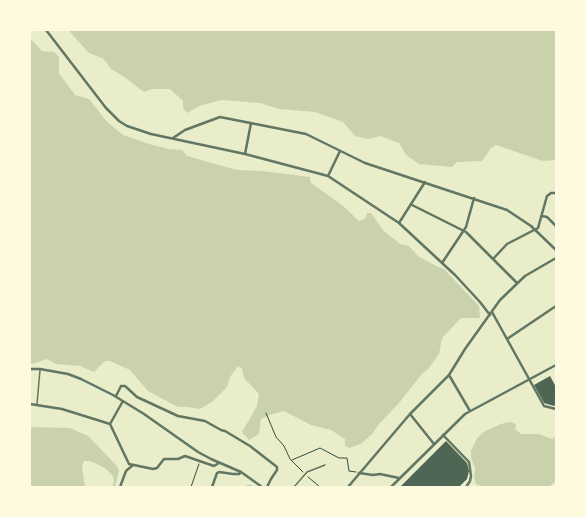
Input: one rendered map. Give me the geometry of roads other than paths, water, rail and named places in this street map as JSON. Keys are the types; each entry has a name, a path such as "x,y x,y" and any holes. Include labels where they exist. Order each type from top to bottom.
{"street":[{"path":"46,30 114,117 127,126 151,134 245,154 328,176 399,223 442,263 491,313 507,338 544,406 556,409"},
{"path":"173,138 185,130 215,118 306,134 365,162 507,210 521,218 556,250"},
{"path":"245,154 250,123"},
{"path":"328,176 340,150"},
{"path":"399,223 425,182"},
{"path":"493,259 507,244 531,230 535,230 539,226 547,196 551,193 556,193"},
{"path":"442,263 464,230 474,198"},
{"path":"412,204 464,230 517,283"},
{"path":"542,216 547,217 556,226"},
{"path":"348,487 410,414 449,375 465,349 500,300 525,276 556,258"},
{"path":"507,338 556,306"},
{"path":"391,487 470,411 556,365"},
{"path":"30,369 40,369 68,374 116,396 198,452 241,472 262,487"},
{"path":"449,375 470,411"},
{"path":"116,396 121,386 125,386 137,396 178,416 205,421 250,446 277,467 277,470 267,487"},
{"path":"110,424 123,401"},
{"path":"30,404 62,409 110,424 129,464 153,469 157,468 164,459 178,459 186,456 199,462 214,466 219,463"},
{"path":"410,414 434,444"},
{"path":"444,435 469,462 471,476 466,487"},
{"path":"120,487 126,472 133,465"},
{"path":"212,487 217,473 239,474 241,472"},
{"path":"359,473 373,475 380,474 399,478"},
{"path":"247,487 252,487"}],"lane":[{"path":"37,404 40,369"},
{"path":"294,487 312,469 325,465"}]}
